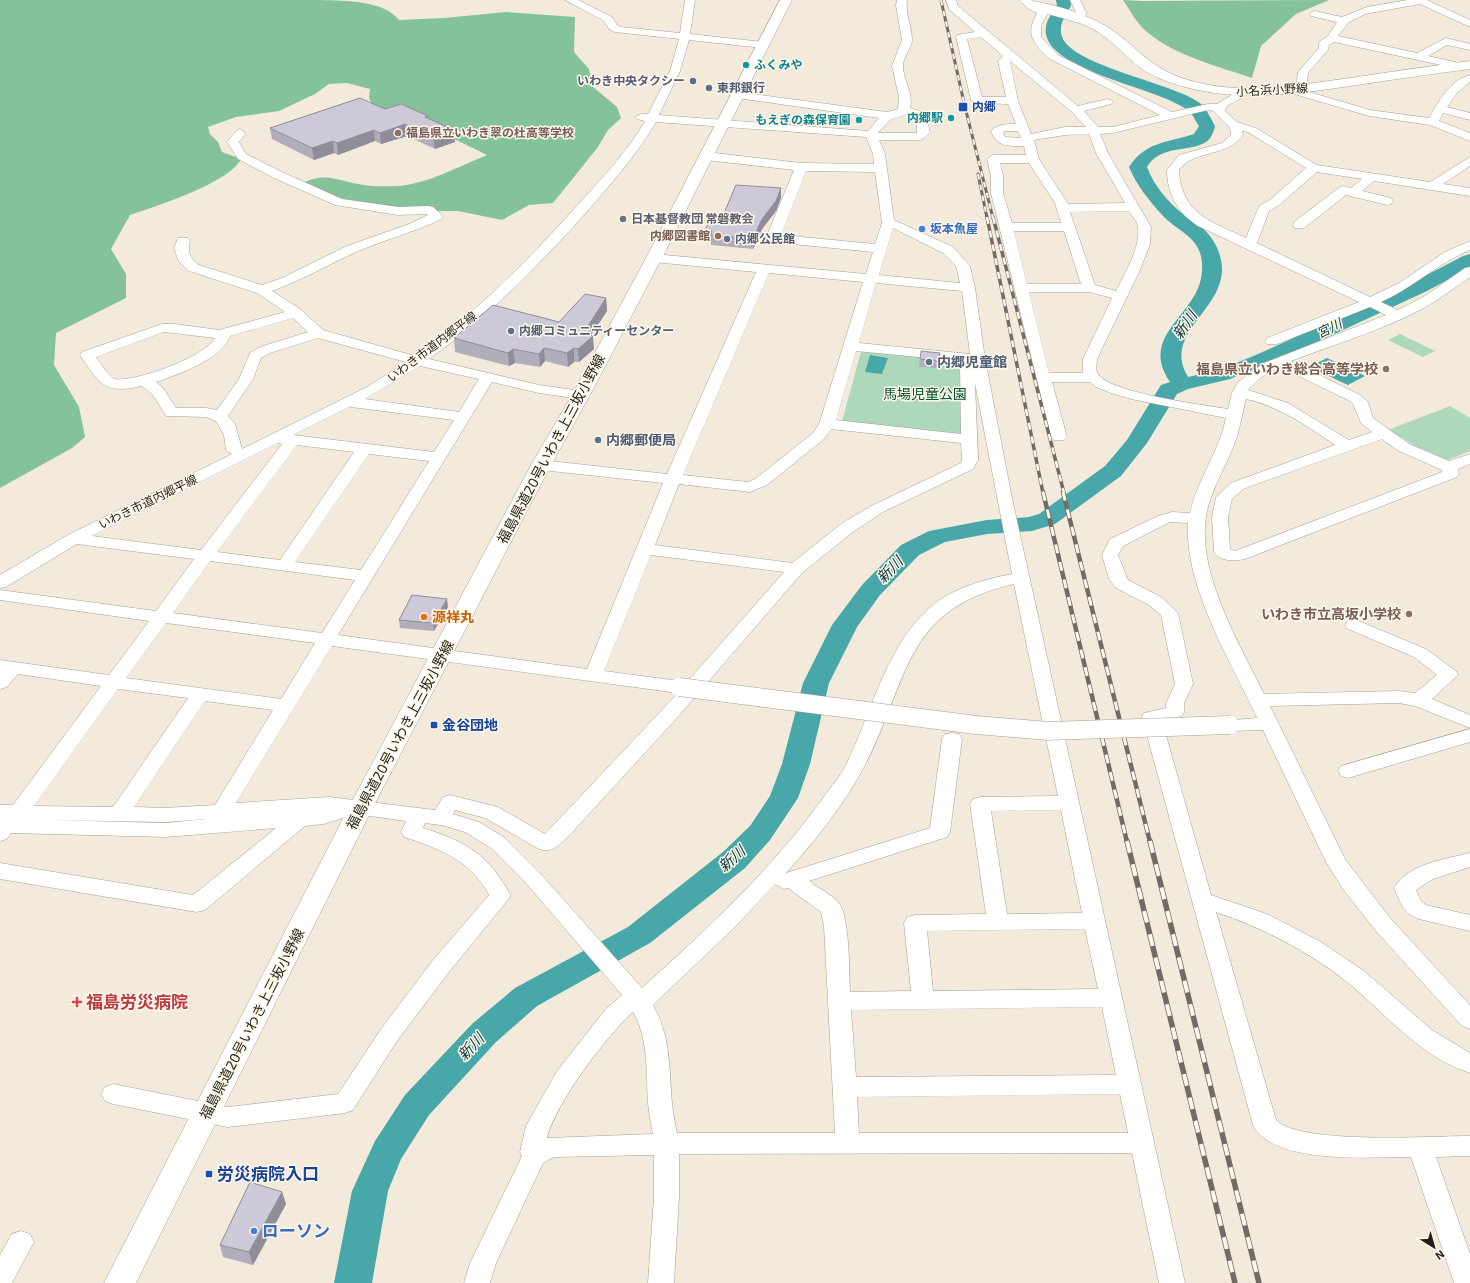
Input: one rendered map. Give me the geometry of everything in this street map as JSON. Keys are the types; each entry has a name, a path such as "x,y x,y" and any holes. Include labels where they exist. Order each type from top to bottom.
{"main road":[{"name":"福島県道20号いわき上三坂小野線","path":"120,1283 207,1114 361,807 541,465 581,395 654,258 722,122 786,0"},
{"name":"小名浜小野線","path":"1026,1 1077,18 1106,31 1140,63 1159,74 1206,89 1242,93 1298,90 1465,66"}],"street":[{"path":"570,0 608,19 613,27 619,30 763,45"},
{"name":"いわき市道内郷平線","path":"679,0 681,36"},
{"name":"いわき市道内郷平線","path":"0,572 35,550 81,525 234,450 279,438 353,391 412,359 496,297 550,245 630,152 646,117 675,72 681,36 690,0"},
{"path":"902,0 907,40 906,47 898,57 898,70 906,105 904,110"},
{"path":"951,0 953,6 983,34 1076,110 1090,125 1102,153 1145,227 1146,233 1133,270 1090,359 1088,369 1092,378"},
{"path":"1075,0 1081,12 1077,18"},
{"path":"1470,24 1420,0 1368,10 1344,21 1332,38 1323,44 1324,48 1303,72 1298,90 1369,113 1432,122 1470,138"},
{"path":"1026,1 1031,6 1043,12 1034,28 1034,34 1043,47 1054,57 1173,116"},
{"path":"1315,14 1344,21"},
{"path":"983,34 960,37 977,100 1012,101"},
{"path":"1332,38 1465,66"},
{"path":"1418,57 1446,41 1470,47"},
{"path":"1010,56 1003,61 1012,101 1026,136 1033,159 1063,208 1089,288"},
{"path":"1432,122 1454,91 1465,80 1470,78"},
{"path":"1026,136 1065,131 1113,130 1203,109 1220,108 1242,93"},
{"path":"737,95 888,116"},
{"path":"1076,110 1107,102"},
{"path":"1220,108 1218,111 1232,124 1237,133 1227,146 1183,158 1173,170 1174,187 1189,214 1203,223 1394,313"},
{"path":"1442,109 1470,117"},
{"path":"541,465 750,487 761,482 819,436 827,424 888,223 879,154 871,135 874,129 888,116 904,110 917,112 922,115 924,133 914,137 882,137 871,135 722,122 646,117"},
{"path":"1232,124 1252,130 1314,168 1370,178 1470,192"},
{"path":"240,133 233,142 242,156 278,175 339,202 398,211 429,210 437,216 414,227 352,249 287,281 262,290"},
{"path":"706,156 801,167 881,168"},
{"path":"1033,159 993,159 997,176 997,193 1007,227 1059,437"},
{"path":"1431,187 1470,161"},
{"path":"801,167 772,238 881,250"},
{"path":"1250,244 1263,209 1275,202 1314,168"},
{"path":"1351,192 1370,178"},
{"path":"1299,225 1344,190 1387,201"},
{"path":"1063,208 1134,207"},
{"path":"441,818 450,802 472,806 491,812 546,844 558,835 668,716 796,569 847,528 877,509 968,466 970,460 969,439 972,358 968,288 962,266 957,258 948,250 895,224 888,223"},
{"path":"1007,227 1069,227"},
{"path":"183,241 181,248 186,262 194,268 262,290 296,313 318,333 488,378 539,389 581,395"},
{"path":"1272,341 1338,317 1371,302 1395,290 1456,252 1470,245"},
{"path":"654,258 968,288"},
{"path":"593,676 673,479 764,268"},
{"path":"1470,272 1424,302 1394,313 1344,338 1281,362 1259,373 1242,386 1231,414 1226,449 1212,479 1198,519 1199,554 1204,581 1216,613 1336,862 1352,886 1470,1020"},
{"path":"1021,288 1089,288 1120,296"},
{"path":"223,335 175,328 162,328 87,355 105,379 111,384 123,385 144,380 179,368 205,354 219,344 224,333 296,313"},
{"path":"220,416 246,378 255,356 265,350 318,333"},
{"path":"850,346 972,358"},
{"path":"972,358 1004,498 1172,1283"},
{"name":"いわき市道内郷平線","path":"0,583 46,554 74,539 351,402 400,374 412,359"},
{"path":"1281,362 1356,398 1360,402 1366,420 1403,447 1449,467 1470,459"},
{"path":"1043,377 1092,378 1114,390 1137,396 1231,414"},
{"path":"217,819 462,417 488,378"},
{"path":"144,380 159,392 171,413 207,412 220,416 229,425 232,432 231,439 234,450"},
{"path":"1239,393 1250,395 1293,411 1347,446"},
{"path":"351,402 462,417"},
{"path":"827,424 969,439"},
{"path":"1384,433 1237,486 1224,497 1220,517 1220,548 1226,554 1233,556 1451,474 1449,467"},
{"path":"5,822 115,682 205,556 279,438 438,457"},
{"path":"284,566 364,449"},
{"path":"1212,479 1237,486"},
{"path":"1198,519 1172,517 1164,519 1116,543 1110,555 1118,579 1122,584 1155,601 1169,613 1184,684 1175,703 1175,712 1151,717 1265,1125 1271,1131 1283,1138 1328,1147 1470,1146"},
{"path":"74,539 365,576"},
{"path":"645,550 796,569"},
{"path":"534,1156 532,1152 538,1126 565,1078 614,1014 729,921 788,857 819,818 854,768 908,644 925,622 942,605 958,595 1020,572"},
{"path":"0,595 593,676 976,725 1041,730 1270,724"},
{"path":"1354,626 1420,654 1449,675 1419,700"},
{"path":"0,683 6,667 286,706"},
{"path":"119,814 200,694"},
{"path":"1258,700 1399,696 1419,700 1470,722"},
{"path":"1348,771 1470,735"},
{"path":"758,890 940,832 952,739"},
{"path":"998,922 980,804 1069,803"},
{"path":"5,822 166,830 217,819 329,804 441,818 472,827 498,843 532,877 635,996 649,1019 657,1041 660,1064 660,1104 666,1145 661,1283"},
{"path":"5,822 119,814 165,815 217,819 300,819 324,817 361,807"},
{"path":"113,1094 228,1117 345,1103 389,1035 440,966 500,896 494,882 481,866 467,855 439,840 411,832 419,815"},
{"path":"0,871 197,904 300,819"},
{"path":"1470,860 1441,868 1409,882 1405,888 1412,906 1419,911 1470,923"},
{"path":"791,879 831,909 835,926 848,1143"},
{"path":"1202,900 1233,908 1283,931 1331,959 1348,971 1419,1033 1438,1046 1470,1064"},
{"path":"923,1000 915,923 1095,921"},
{"path":"839,1001 1112,998"},
{"path":"844,1087 1130,1084"},
{"path":"477,1283 483,1264 534,1156 551,1146 848,1143 1143,1143"},
{"path":"1420,1146 1467,1283"},
{"path":"0,1280 21,1242"}],"green space":[{"path":"0,0 321,0 352,1 374,5 392,13 399,20 444,18 506,12 575,17 574,52 589,69 592,86 617,107 621,118 608,130 598,147 553,203 529,205 502,220 458,211 404,211 347,203 303,183 319,178 333,178 355,184 372,186 409,185 443,174 487,155 401,113 392,112 372,104 369,98 370,89 347,83 329,84 315,94 279,111 236,117 208,127 210,134 218,142 222,152 241,159 234,168 208,185 174,200 130,215 111,249 126,274 126,298 56,333 54,365 79,407 85,437 72,448 0,488"},
{"path":"1123,0 1329,0 1296,14 1261,46 1252,78 1197,60 1171,48 1147,32 1140,25"},
{"path":"1400,334 1435,351 1423,357 1388,340"},
{"name":"馬場児童公園","path":"862,348 967,358 969,439 841,425"},
{"path":"1450,406 1470,418 1470,451 1448,460 1417,447 1388,430"}],"water":[{"path":"870,355 888,358 882,374 865,372"},
{"path":"1327,358 1365,376 1348,385 1309,367"}],"building":[{"path":"360,98 385,109 401,104 454,130 433,138 405,124 380,133 374,130 337,143 333,141 312,148 270,128"},
{"path":"736,185 781,188 776,201 762,219 753,239 711,235 712,231 704,231 712,217 722,218"},
{"path":"585,294 606,298 586,329 591,330 586,334 593,336 578,349 574,348 567,353 544,348 539,354 513,349 508,353 454,338 493,305 559,322"},
{"path":"921,351 940,353 938,361 920,359"},
{"path":"412,595 447,599 433,623 399,620"},
{"path":"250,1182 282,1192 249,1252 220,1245"}],"waterway":[{"name":"新川","path":"1063,0 1064,6 1057,17 1053,30 1055,39 1063,49 1096,67 1180,99 1193,106 1199,112 1207,126 1205,132 1200,138 1157,150 1149,154 1138,167 1144,181 1159,201 1178,220 1194,230 1200,236 1206,245 1211,260 1212,270 1210,282 1205,295 1194,312 1178,331 1171,348 1173,367 1183,384"},
{"name":"宮川","path":"1183,384 1200,381 1222,374 1280,352 1420,287 1470,260"},
{"name":"新川","path":"353,1283 370,1191 387,1152 417,1105 484,1033 526,997 639,935 734,860 760,833 784,798 796,764 816,683 845,625 871,590 910,550 938,536 987,527 1032,524 1047,519 1100,482 1113,471 1136,443 1169,390 1183,384"}],"railway":[{"path":"941,0 965,107 993,218"},
{"path":"978,174 987,218"},
{"path":"987,217 1043,493"},
{"path":"993,217 1064,493"},
{"path":"1043,492 1127,842"},
{"path":"1063,492 1150,842"},
{"path":"1127,841 1235,1283"},
{"path":"1150,841 1259,1283"}],"place":[{"name":"ふくみや","path":"746,65"},
{"name":"いわき中央タクシー","path":"693,81"},
{"name":"東邦銀行","path":"709,88"},
{"name":"内郷","path":"963,107"},
{"name":"内郷駅","path":"951,118"},
{"name":"もえぎの森保育園","path":"859,120"},
{"name":"福島県立いわき翠の杜高等学校","path":"398,133"},
{"name":"日本基督教団 常磐教会","path":"623,219"},
{"name":"坂本魚屋","path":"922,229"},
{"name":"内郷図書館","path":"718,236"},
{"name":"内郷公民館","path":"727,239"},
{"name":"内郷コミュニティーセンター","path":"511,331"},
{"name":"内郷児童館","path":"929,362"},
{"name":"福島県立いわき総合高等学校","path":"1386,369"},
{"name":"内郷郵便局","path":"598,440"},
{"name":"いわき市立高坂小学校","path":"1409,614"},
{"name":"源祥丸","path":"424,617"},
{"name":"金谷団地","path":"434,725"},
{"name":"福島労災病院","path":"77,1002"},
{"name":"労災病院入口","path":"209,1174"},
{"name":"ローソン","path":"254,1231"}]}
